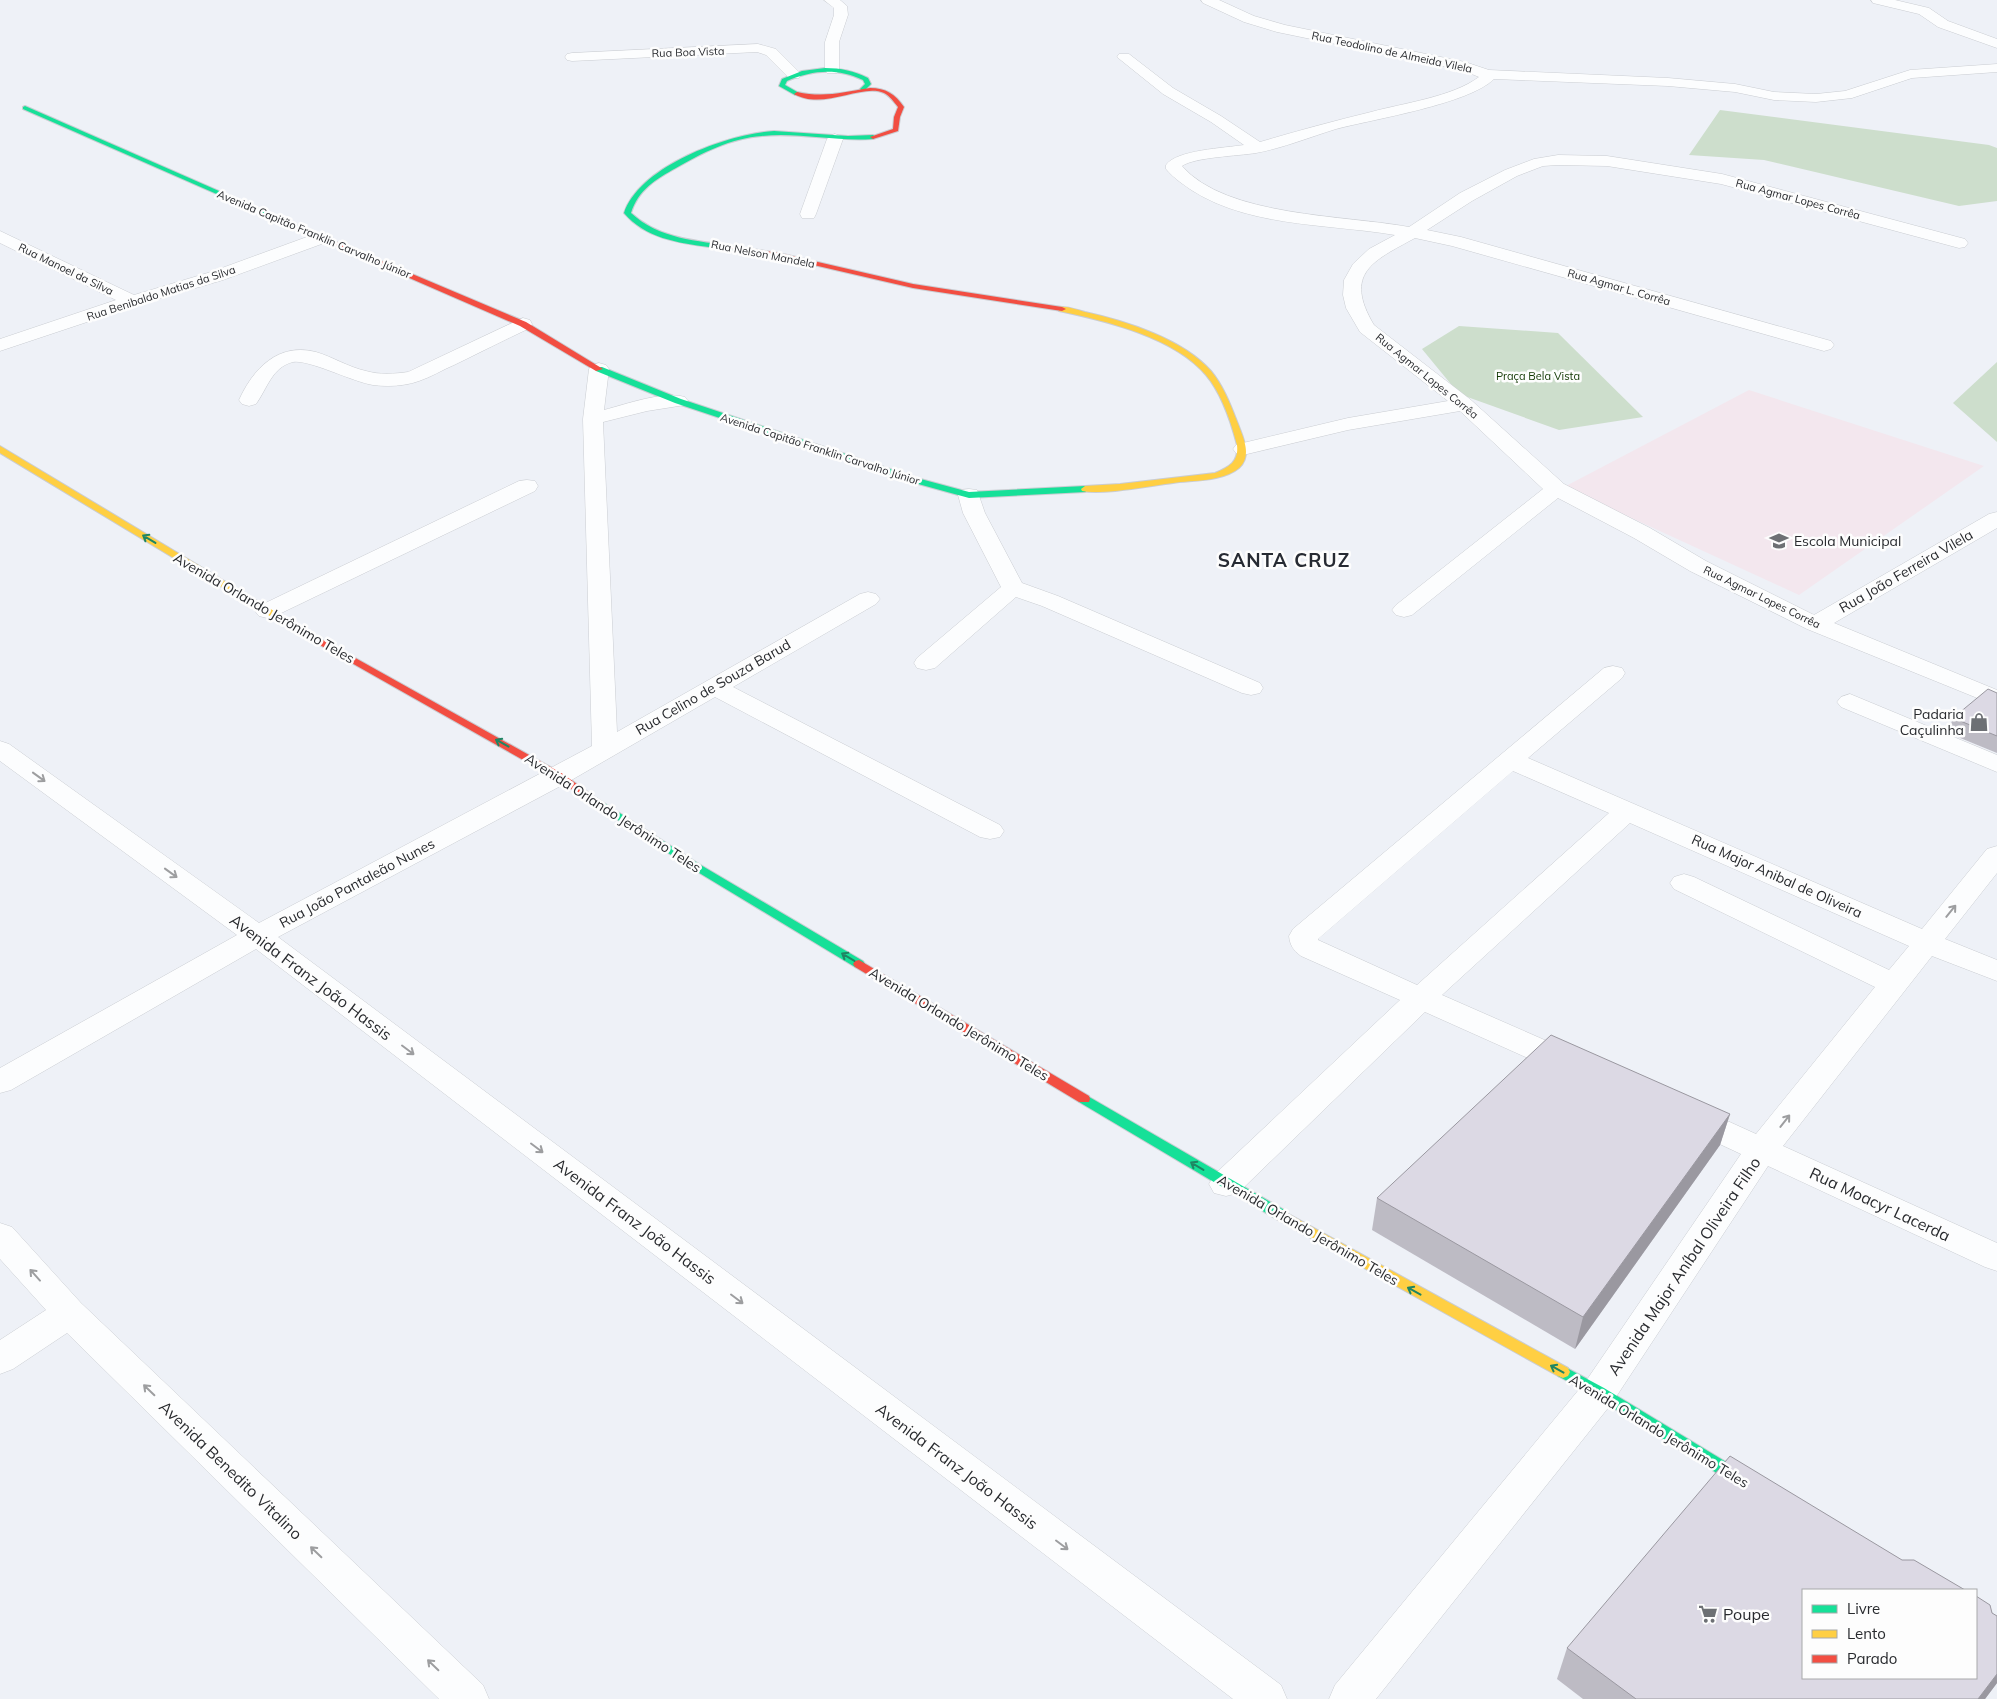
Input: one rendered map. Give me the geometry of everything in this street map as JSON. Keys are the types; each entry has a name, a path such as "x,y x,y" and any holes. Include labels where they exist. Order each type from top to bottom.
{"street":[{"path":"831,0 840,6 841,15 832,42 832,70"},
{"name":"Rua Teodolino de Almeida Vilela","path":"1208,0 1249,19 1282,29 1465,66 1486,74 1488,77 1477,86 1464,91 1331,126 1258,148 1201,156 1174,165 1174,169 1207,193 1259,211 1306,220 1356,224 1413,232"},
{"path":"1878,0 1924,11 1943,24 1997,44"},
{"name":"Rua Boa Vista","path":"572,57 758,48 771,52 794,75"},
{"path":"1124,57 1168,91 1216,119 1258,148"},
{"path":"1486,74 1668,82 1734,88 1774,96 1816,98 1847,95 1910,74 1997,68"},
{"path":"794,75 832,70 847,71 866,79 868,84 863,89"},
{"name":"Rua Nelson Mandela","path":"794,75 784,80 782,86 788,91 800,95 835,97 863,89 885,92 898,99 902,107 896,117 896,130 877,137 835,139 766,133 743,136 708,147 645,183 628,204 627,212 632,219 654,232 676,239 779,255 912,286 1078,312 1139,329 1166,342 1194,360 1210,375 1226,403 1242,446"},
{"name":"Avenida Capitão Franklin Carvalho Júnior","path":"25,108 523,324 599,369 678,401 864,465 969,495 1120,487 1191,480 1229,471 1242,458 1242,446"},
{"path":"808,214 835,139"},
{"name":"Rua Agmar Lopes Corrêa","path":"1958,244 1846,211 1722,179 1608,161 1540,162 1511,173 1466,197 1413,232 1375,252 1362,264 1354,280 1352,295 1355,308 1367,328 1464,404 1556,489 1642,533 1698,566 1815,624 1997,699"},
{"name":"Rua Agmar L. Corrêa","path":"1413,232 1481,248 1824,344"},
{"name":"Rua Manoel da Silva","path":"0,236 132,301"},
{"name":"Rua Benibaldo Matias da Silva","path":"0,345 132,301 217,276 321,238"},
{"path":"249,400 263,373 274,364 289,357 312,357 368,379 403,379 413,377 523,324"},
{"path":"599,369 593,418 605,748"},
{"path":"593,418 646,405 678,401"},
{"path":"1242,446 1348,424 1464,404"},
{"name":"Avenida Orlando Jerônimo Teles","path":"0,449 267,611 560,776 695,866 1226,1184 1404,1285 1599,1392 1760,1492"},
{"path":"267,611 527,486"},
{"path":"1404,610 1556,489"},
{"path":"969,495 974,513 1013,588 1050,601 1251,688"},
{"name":"Rua João Ferreira Vilela","path":"1815,624 1997,519"},
{"path":"926,663 1013,588"},
{"name":"Rua Celino de Souza Barud","path":"560,776 605,748 868,598"},
{"path":"1594,1074 1311,948 1305,945 1303,936 1613,673"},
{"path":"714,686 990,831"},
{"path":"1850,702 1997,764"},
{"name":"Avenida Franz João Hassis","path":"0,749 257,936 1266,1699"},
{"name":"Rua Major Anibal de Oliveira","path":"1510,760 1926,942 1997,971"},
{"name":"Rua João Pantaleão Nunes","path":"0,1082 257,936 560,776"},
{"path":"1226,1184 1422,998 1628,810"},
{"name":"Avenida Major Aníbal Oliveira Filho","path":"1350,1699 1599,1392 1762,1149 1997,855"},
{"path":"1684,883 1894,984"},
{"name":"Rua Moacyr Lacerda","path":"1665,1106 1997,1258"},
{"name":"Avenida Benedito Vitalino","path":"0,1236 69,1313 468,1699"},
{"path":"0,1359 69,1313"}],"shaded area":[{"name":"Escola Municipal","path":"1749,390 1984,466 1799,595 1564,487"}],"green space":[{"path":"1720,110 1989,145 1997,148 1997,201 1959,206 1764,160 1689,155"},
{"name":"Praça Bela Vista","path":"1459,326 1558,333 1643,417 1559,430 1459,394 1422,349"},
{"path":"1997,362 1997,442 1953,403"}],"building":[{"path":"1988,689 1997,693 1997,736 1953,718"},
{"path":"1551,1035 1730,1114 1583,1317 1377,1198"},
{"name":"Poupe","path":"1730,1456 1902,1560 1914,1560 1963,1589 1802,1589 1802,1679 1977,1679 1977,1597 1990,1605 1992,1613 1997,1616 1997,1674 1978,1699 1636,1699 1567,1648"}],"traffic: fast":[{"path":"797,94 782,86 784,80 804,72 825,69 846,71 866,79 868,84 863,89"},
{"path":"25,108 301,229"},
{"path":"734,248 662,236 637,223 627,213 638,192 657,176 695,155 733,139 774,133 848,138 873,137"},
{"path":"599,369 678,401 914,480 969,495 1085,489"},
{"path":"587,795 695,866 859,964"},
{"path":"1084,1099 1281,1215"},
{"path":"1563,1372 1599,1392 1753,1487"}],"traffic: slow":[{"path":"1062,309 1125,325 1155,337 1197,363 1210,375 1219,389 1239,437 1242,452 1241,458 1235,466 1216,475 1120,487 1085,489"},
{"path":"0,449 291,625"},
{"path":"1281,1215 1563,1372"}],"traffic: jam":[{"path":"797,94 810,97 833,97 870,90 887,92 901,107 897,117 896,130 873,137"},
{"path":"301,229 523,324 599,369"},
{"path":"734,248 779,255 913,286 1062,309"},
{"path":"291,625 559,776 587,795"},
{"path":"859,964 1084,1099"}],"place":[{"name":"Escola Municipal","path":"1779,541"},
{"name":"Padaria Caçulinha","path":"1979,722"},
{"name":"Poupe","path":"1708,1614"}],"district":[{"name":"SANTA CRUZ","path":"1284,560"}]}
